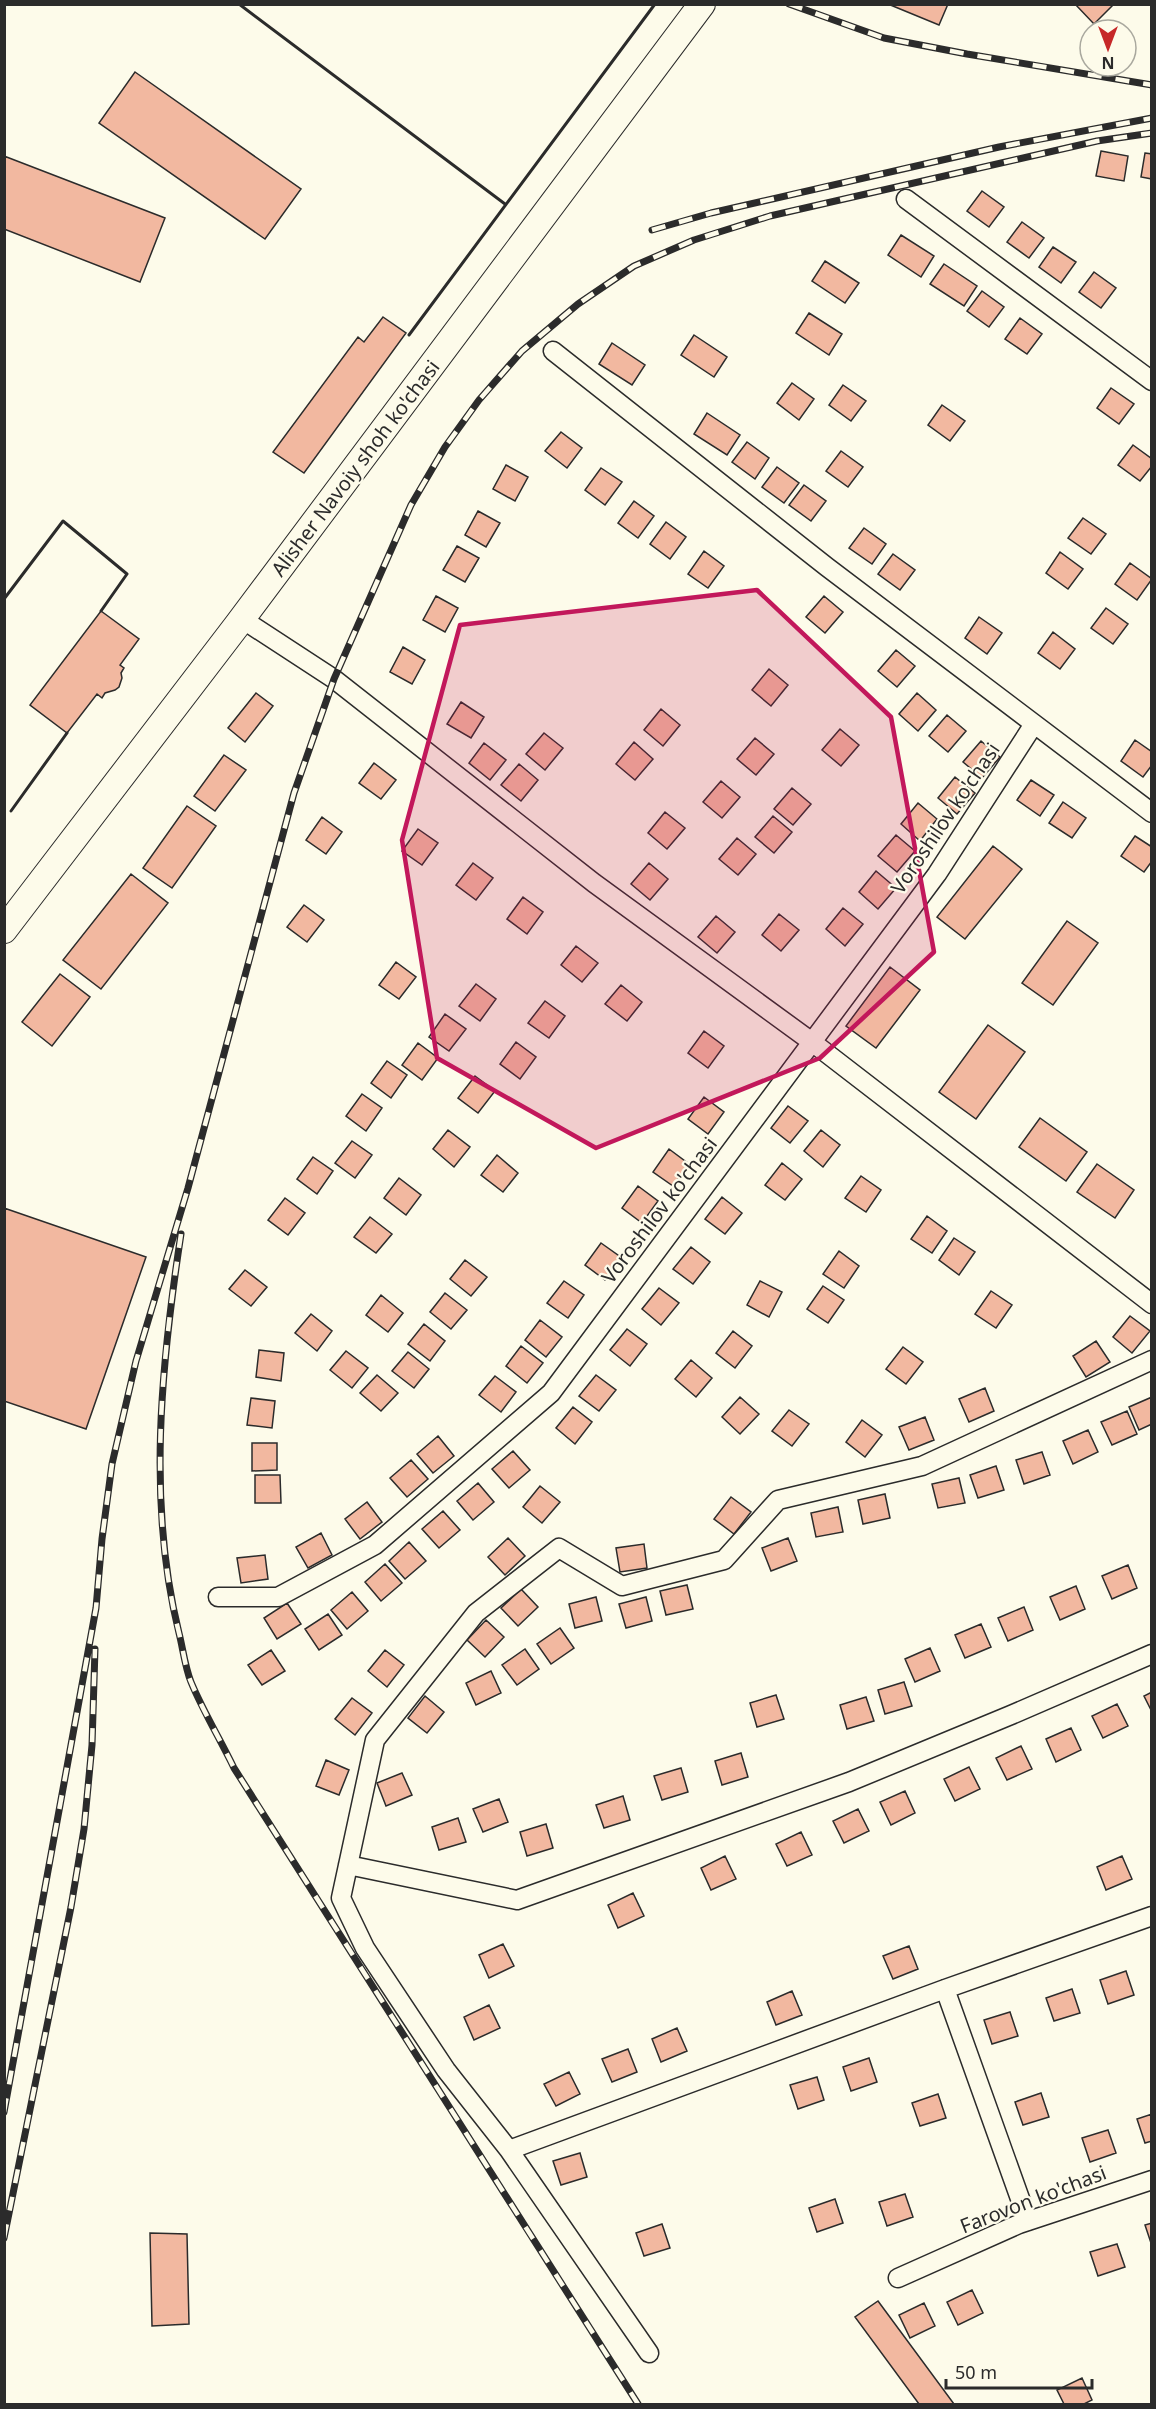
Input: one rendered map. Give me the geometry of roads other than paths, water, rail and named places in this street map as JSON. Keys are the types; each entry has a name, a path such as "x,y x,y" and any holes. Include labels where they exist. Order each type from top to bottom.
{"street":[{"name":"Alisher Navoiy shoh ko'chasi","path":"4,930 242,619 702,4"},
{"path":"906,199 1152,381"},
{"path":"553,351 827,567 1152,813"},
{"path":"242,619 333,680 594,883 812,1042 1152,1304"},
{"name":"Voroshilov ko'chasi","path":"218,1598 278,1596 375,1545 550,1393 937,874 1034,724"},
{"path":"649,2353 509,2150 446,2070 365,1948 341,1898 375,1740 476,1613 559,1548 621,1586 724,1560 778,1500 922,1466 1152,1360"},
{"path":"348,1865 517,1900 849,1782 1152,1654"},
{"path":"509,2150 945,1989 1152,1916"},
{"path":"945,1989 1028,2221"},
{"name":"Farovon ko'chasi","path":"898,2278 1028,2221 1152,2180"}],"railway":[{"path":"789,4 884,38 1152,85"},
{"path":"652,230 711,213 999,147 1152,118"},
{"path":"4,2112 96,1608 112,1464 136,1361 188,1188 294,793 334,679 411,505 445,447 479,400 522,351 578,304 634,266 694,240 770,216 1097,141 1152,133"},
{"path":"181,1234 163,1384 160,1485 169,1584 191,1682 234,1768 638,2404"},
{"path":"4,2238 71,1907 84,1829 92,1745 95,1649"}]}
